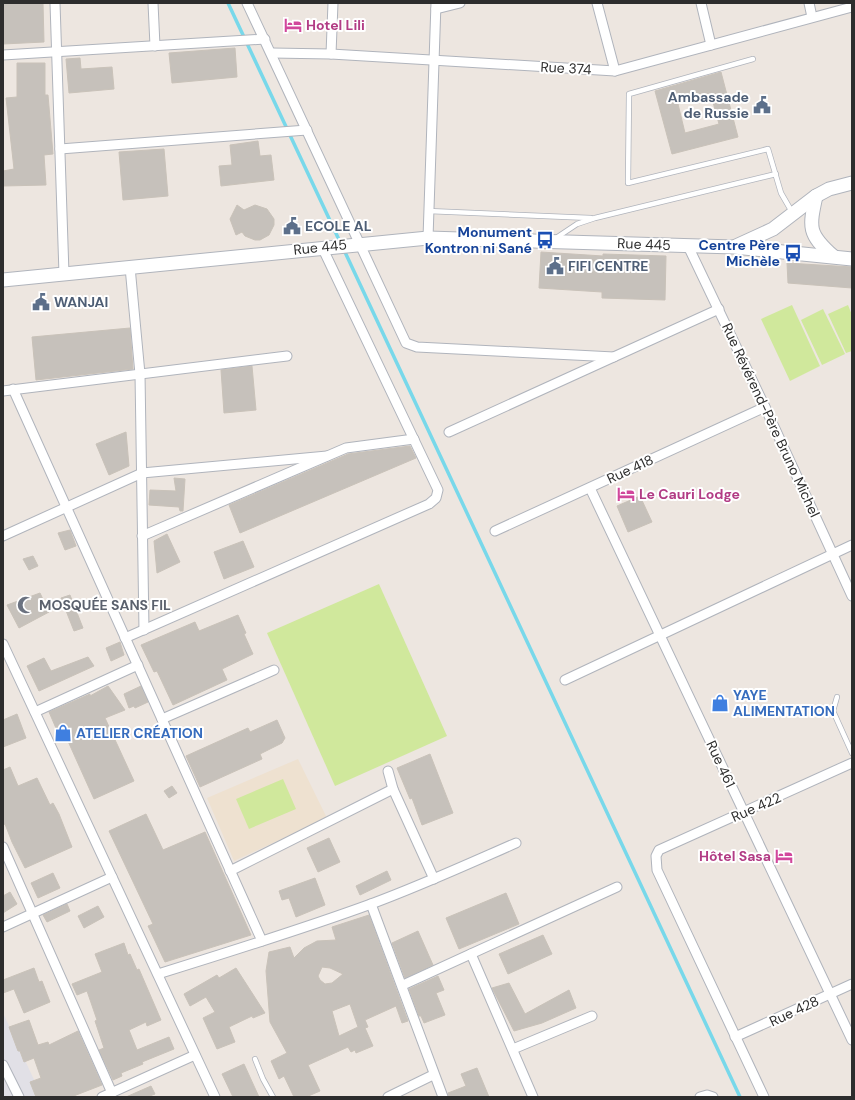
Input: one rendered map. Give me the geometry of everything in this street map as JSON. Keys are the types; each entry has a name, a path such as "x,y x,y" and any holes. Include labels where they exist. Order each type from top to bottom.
{"street":[{"path":"55,3 64,274"},
{"path":"153,3 155,46"},
{"path":"247,3 272,53 307,130 354,244 406,343 417,347 614,357"},
{"path":"331,54 333,3"},
{"path":"428,238 436,6 460,3"},
{"path":"597,3 615,71"},
{"path":"701,3 711,45"},
{"path":"809,3 812,17"},
{"name":"Rue 374","path":"272,53 331,54 615,71 852,7"},
{"path":"3,55 265,39"},
{"path":"60,149 307,130"},
{"path":"734,247 773,229 816,196 829,189 852,183"},
{"path":"816,196 811,219 811,227 816,241 833,256"},
{"name":"Rue 445","path":"3,280 354,244 428,238 734,247 852,259"},
{"name":"Rue Révérend-Père Bruno Michel","path":"688,246 765,407 852,596"},
{"path":"125,638 429,504 436,498 438,490 325,247"},
{"path":"130,267 140,374 144,630"},
{"path":"449,432 719,309"},
{"path":"3,391 287,356"},
{"path":"13,389 262,941"},
{"name":"Rue 418","path":"495,531 765,407"},
{"path":"142,536 346,448 414,439"},
{"path":"3,536 142,473 327,456"},
{"name":"Rue 461","path":"590,488 852,1040"},
{"path":"565,680 852,545"},
{"path":"3,644 215,1097"},
{"path":"35,712 138,665"},
{"path":"162,719 274,670"},
{"name":"Rue 422","path":"735,1037 657,870 656,856 659,850 852,763"},
{"path":"388,771 393,788 434,879"},
{"path":"230,871 393,788"},
{"path":"158,974 371,904 434,879 516,842"},
{"path":"3,847 112,1093"},
{"path":"3,927 112,877"},
{"path":"402,985 617,887"},
{"path":"371,904 402,985 433,1075 443,1097"},
{"path":"471,954 533,1097"},
{"name":"Rue 428","path":"735,1037 852,984"},
{"path":"513,1049 592,1016"},
{"path":"735,1037 764,1097"},
{"path":"102,1097 195,1055"},
{"path":"3,1065 19,1097"},
{"path":"388,1097 433,1075"},
{"path":"700,1097 708,1095 714,1097"}],"lane":[{"path":"753,59 629,94 628,183 768,149 781,193 793,214"},
{"path":"551,241 577,224 595,218 776,174"},
{"path":"428,211 595,218"},
{"path":"837,697 833,711 852,753"},
{"path":"255,1059 263,1079 273,1097"}],"shaded area":[{"path":"298,759 327,818 234,861 207,798"},
{"path":"3,1013 42,1097 3,1097"}],"green space":[{"path":"792,305 820,366 790,381 761,319"},
{"path":"848,305 852,315 852,351 846,353 828,314"},
{"path":"823,309 845,354 822,365 801,320"},
{"path":"379,584 447,736 335,786 267,633"},
{"path":"283,779 296,809 249,829 236,799"}],"building":[{"path":"3,3 43,3 44,42 3,44"},
{"path":"235,48 237,77 172,83 169,53"},
{"path":"80,58 81,69 112,67 114,89 69,93 66,59"},
{"path":"17,63 45,63 45,95 48,95 53,154 44,155 46,185 3,186 3,171 14,169 6,98 17,97"},
{"path":"721,72 738,137 672,154 655,91","holes":["711,95 719,124 685,133 678,104"]},
{"path":"258,141 260,156 271,155 274,180 221,186 219,166 232,165 230,145"},
{"path":"164,149 168,196 123,200 119,152"},
{"path":"237,205 244,210 255,205 267,209 274,219 274,225 269,235 260,240 255,240 245,236 242,232 236,235 230,219"},
{"path":"541,252 603,256 603,254 666,256 665,300 602,298 602,292 539,288"},
{"path":"787,263 852,267 852,288 788,283"},
{"path":"130,328 133,369 36,380 32,337"},
{"path":"252,366 256,410 224,413 221,370"},
{"path":"126,432 129,466 109,475 96,444"},
{"path":"410,446 416,458 240,533 229,505 348,454"},
{"path":"174,478 185,479 183,511 180,511 179,507 149,505 150,490 176,491"},
{"name":"Le Cauri Lodge","path":"640,496 652,522 628,532 617,506"},
{"path":"70,530 76,546 65,550 58,533"},
{"path":"167,534 180,562 157,573 154,541"},
{"path":"243,541 254,567 224,579 214,552"},
{"path":"33,556 38,566 29,570 23,559"},
{"path":"40,593 49,612 19,628 7,605"},
{"path":"70,595 83,628 74,631 61,598"},
{"path":"238,615 246,633 244,634 253,654 222,669 227,680 173,705 157,671 154,672 141,645 195,622 199,631"},
{"path":"120,642 124,655 111,661 106,648"},
{"path":"88,657 94,666 39,691 27,666 44,658 51,671"},
{"path":"108,686 125,710 105,718 134,781 94,799 67,739 62,742 49,712 90,694 90,696"},
{"path":"141,686 148,702 135,708 134,706 129,708 124,694"},
{"path":"17,714 26,738 3,747 3,720"},
{"path":"277,720 285,738 282,743 260,754 262,759 200,787 186,756 248,728 250,732"},
{"path":"430,754 453,813 422,825 412,798 410,799 397,768"},
{"path":"10,767 18,786 37,778 50,805 53,803 59,814 72,847 25,868 5,824 3,825 3,770"},
{"path":"172,786 177,793 169,798 164,791"},
{"path":"146,814 163,850 205,832 251,935 165,962 148,926 153,924 109,831"},
{"path":"329,838 340,862 318,872 307,848"},
{"path":"387,871 391,880 360,895 356,886"},
{"path":"53,873 60,888 38,898 31,883"},
{"path":"315,878 325,905 296,917 289,898 282,900 279,891"},
{"path":"10,892 17,904 3,913 3,896"},
{"path":"506,893 519,924 459,949 446,918"},
{"path":"67,904 70,911 47,922 43,915"},
{"path":"98,906 104,917 84,928 78,916"},
{"path":"369,915 408,1021 402,1023 396,1006 365,1020 368,1027 365,1028 373,1046 356,1053 355,1050 351,1052 348,1047 308,1065 320,1091 306,1097 294,1097 284,1076 279,1079 271,1061 287,1053 270,1022 266,971 269,952 290,947 294,958 304,948 317,941 336,940 332,927","holes":["322,967 330,968 343,974 332,983 325,984 318,976","350,1004 358,1027 339,1036 332,1011"]},
{"path":"418,931 433,965 405,978 392,943"},
{"path":"543,935 552,954 508,974 499,954"},
{"path":"124,943 128,955 130,954 137,970 139,969 161,1020 147,1026 146,1022 129,1030 137,1050 169,1037 174,1049 142,1062 143,1064 121,1073 122,1076 113,1080 99,1050 104,1048 95,1021 97,1020 87,991 77,995 72,984 102,972 95,954"},
{"path":"34,968 39,982 42,981 50,1002 24,1013 14,989 3,993 3,980"},
{"path":"236,968 265,1013 253,1018 252,1016 229,1027 235,1042 217,1049 203,1018 215,1012 206,997 190,1006 184,994 217,975 219,978"},
{"path":"438,976 444,990 436,993 445,1015 424,1023 421,1016 419,1016 409,989"},
{"path":"509,983 525,1014 569,990 576,1008 542,1023 514,1031 492,988"},
{"path":"29,1020 38,1045 48,1042 49,1045 78,1031 102,1085 71,1097 36,1097 30,1082 41,1078 34,1058 24,1062 9,1027"},
{"path":"244,1064 259,1097 233,1097 222,1074"},
{"path":"477,1068 489,1097 449,1097 448,1093 466,1086 461,1074"},
{"path":"151,1086 155,1094 147,1097 126,1097"}],"waterway":[{"path":"228,3 341,244"},
{"path":"344,250 740,1097"}],"place":[{"name":"Hotel Lili","path":"293,25"},
{"name":"Ambassade de Russie","path":"762,105"},
{"name":"ECOLE AL","path":"292,226"},
{"name":"Monument Kontron ni Sané","path":"545,240"},
{"name":"Centre Père Michèle","path":"793,253"},
{"name":"FIFI CENTRE","path":"555,266"},
{"name":"WANJAI","path":"41,302"},
{"name":"Le Cauri Lodge","path":"626,494"},
{"name":"MOSQUÉE SANS FIL","path":"26,605"},
{"name":"YAYE ALIMENTATION","path":"720,703"},
{"name":"ATELIER CRÉATION","path":"63,733"},
{"name":"Hôtel Sasa","path":"784,856"}]}
